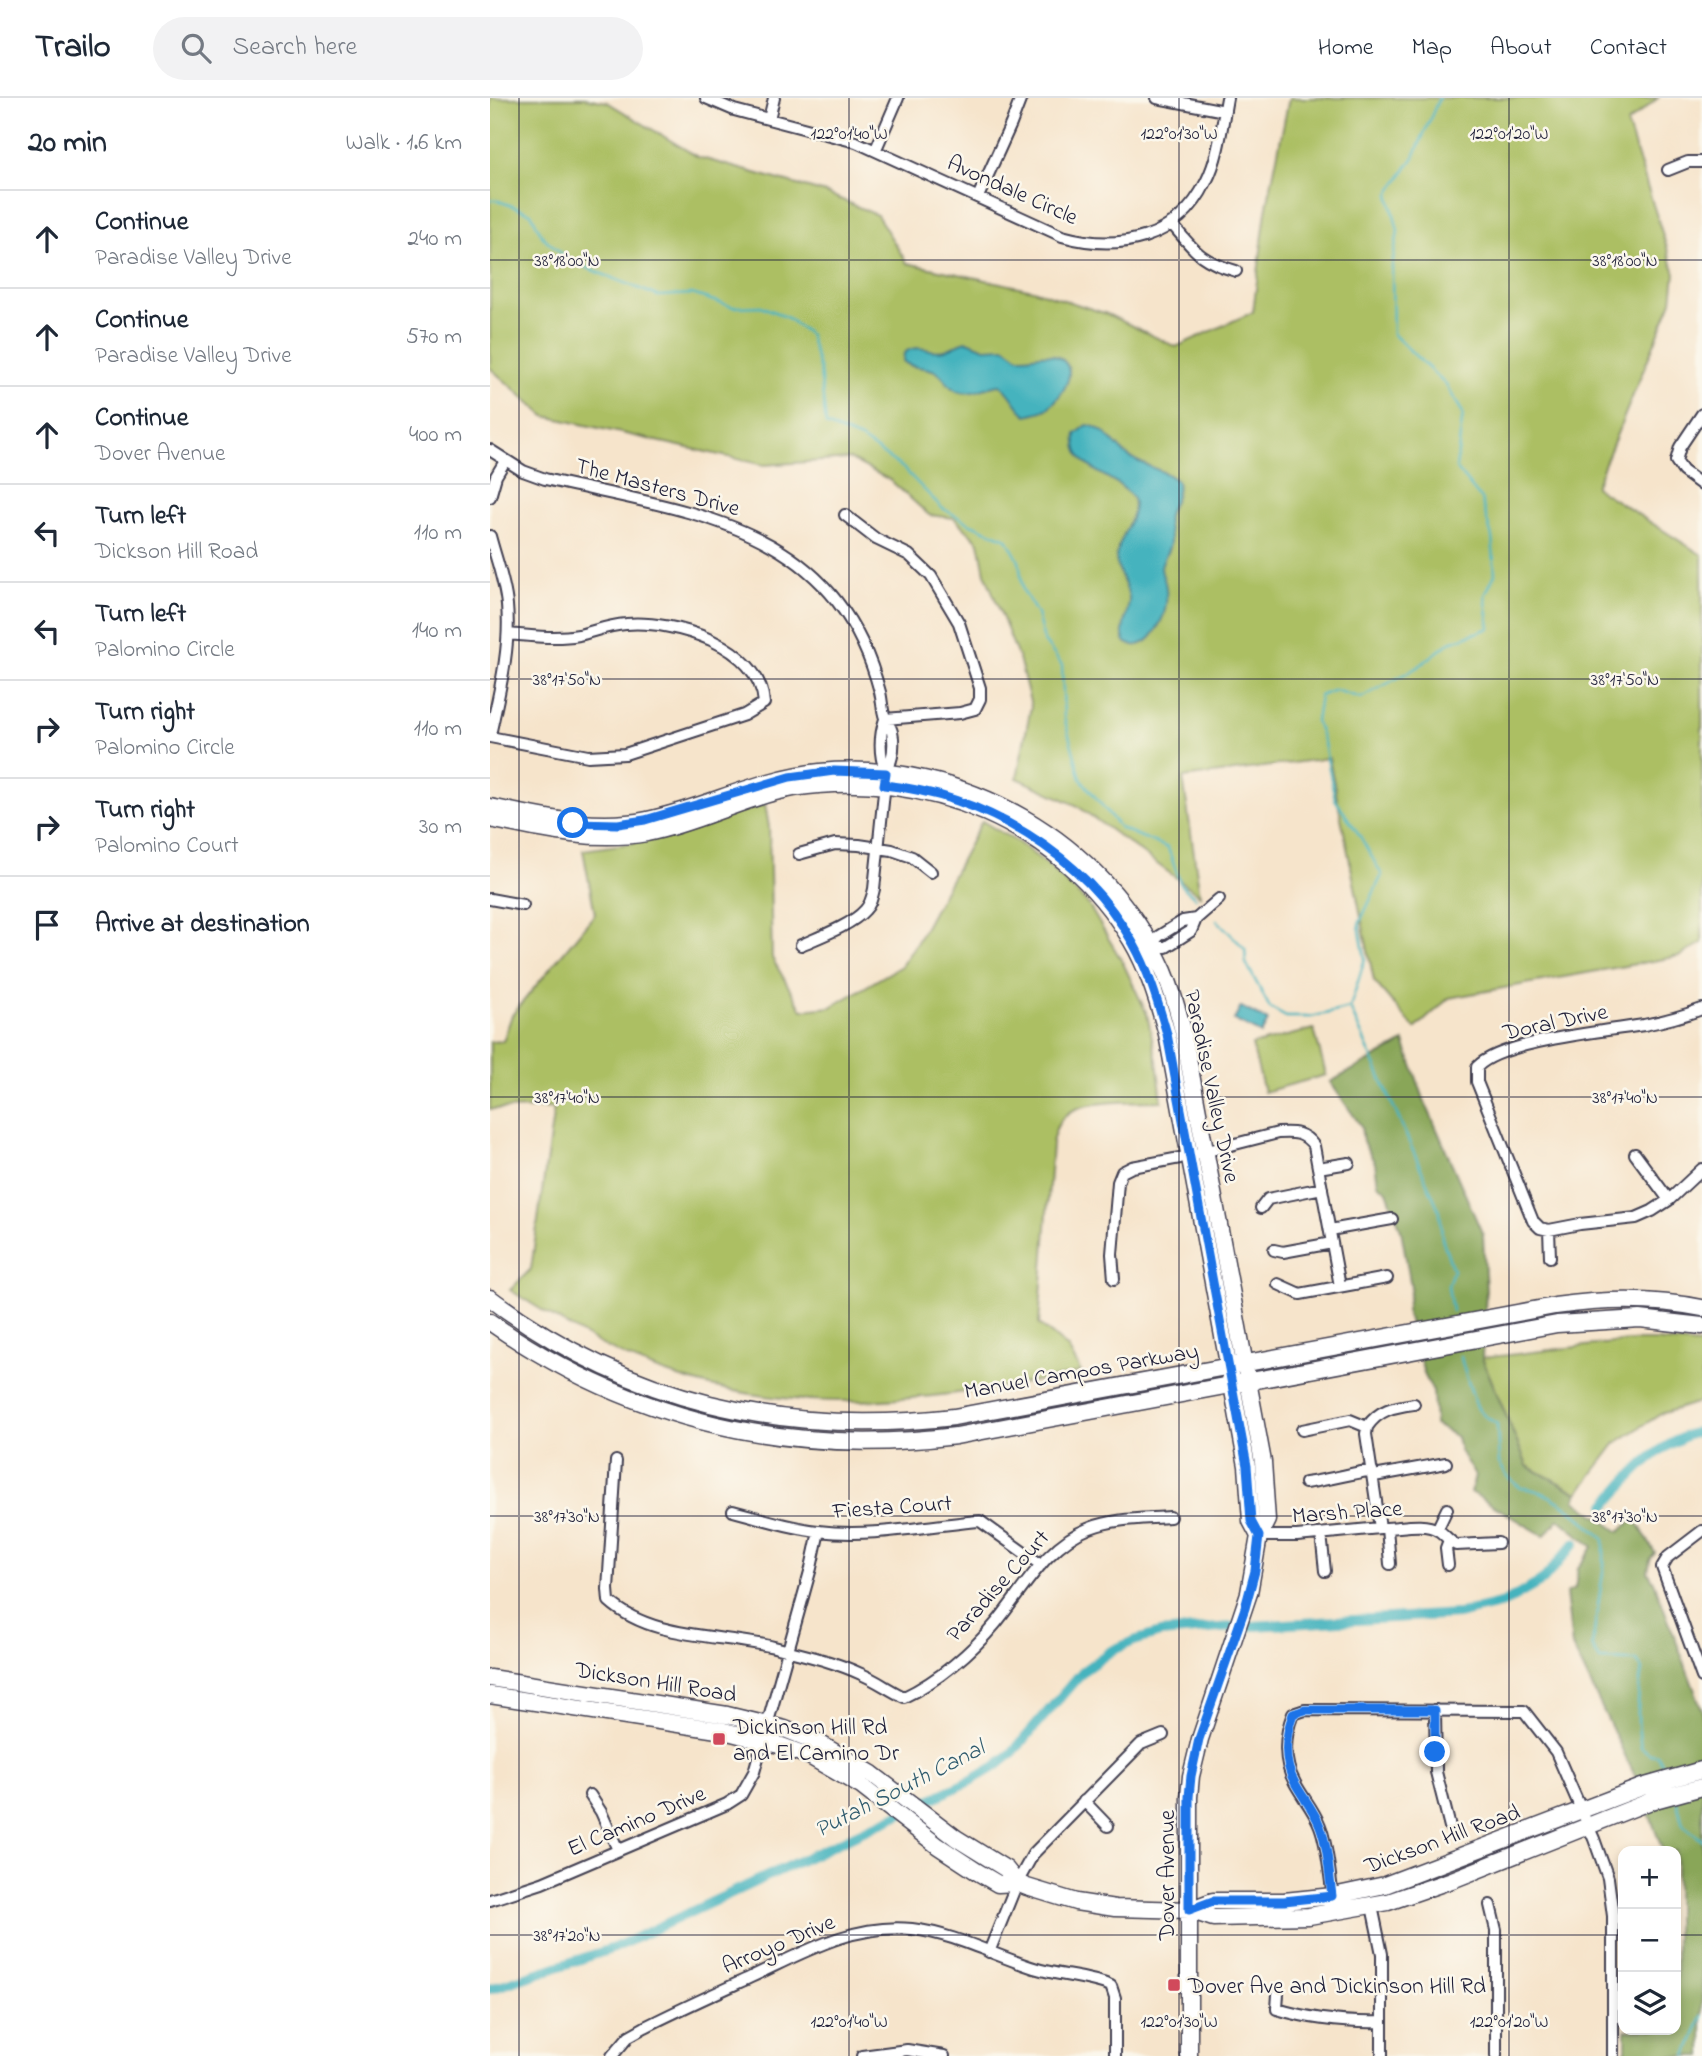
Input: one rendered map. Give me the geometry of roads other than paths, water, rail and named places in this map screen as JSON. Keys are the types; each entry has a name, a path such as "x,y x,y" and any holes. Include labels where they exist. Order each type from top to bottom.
{"street":[{"name":"Avondale Circle","path":"706,98 734,110 876,149 1062,236 1086,243 1110,244 1133,241 1157,232 1193,203 1206,183 1214,161 1227,98"},
{"path":"769,119 774,98"},
{"path":"876,149 898,98"},
{"path":"978,197 1012,124 1021,98"},
{"path":"1157,98 1225,111"},
{"path":"1668,170 1688,162 1702,162"},
{"path":"1171,223 1210,264 1236,271"},
{"path":"1702,414 1680,447 1676,461 1683,471 1702,485"},
{"name":"The Masters Drive","path":"490,450 505,461 545,479 724,522 777,547 817,580 844,612 873,668 885,719 892,731 892,762 885,779 871,902 865,911 801,945"},
{"path":"490,497 496,476 505,461"},
{"path":"845,515 876,539 909,555 931,576 959,623 980,688 980,699 975,709 960,713 885,719"},
{"path":"490,536 503,582 508,634 490,736 588,756 625,754 744,715 764,703 761,684 737,655 716,642 672,627 627,624 559,637 508,634"},
{"name":"Paradise Valley Drive","path":"490,807 573,823 618,824 668,815 755,785 834,771 885,779 963,803 999,818 1062,859 1101,898 1144,951 1198,1154 1240,1382"},
{"name":"Paradise Valley Drive","path":"490,819 573,835 620,836 671,827 759,797 793,789 885,779"},
{"path":"799,855 835,844 878,848 912,857 932,872"},
{"path":"490,899 523,905"},
{"path":"1144,951 1166,947 1191,931 1196,919 1219,899"},
{"name":"Doral Drive","path":"1549,1230 1540,1228 1533,1221 1477,1082 1477,1067 1488,1057 1528,1045 1648,1024 1702,1009"},
{"path":"1114,1279 1112,1254 1118,1182 1122,1172 1132,1167 1198,1154 1278,1133 1299,1133 1308,1138 1314,1146 1340,1286"},
{"path":"1635,1154 1669,1200"},
{"path":"1318,1168 1349,1163"},
{"path":"1549,1258 1549,1230 1636,1217 1652,1211 1669,1200 1702,1168"},
{"path":"1261,1208 1268,1199 1322,1188"},
{"path":"1330,1230 1392,1219"},
{"path":"1274,1250 1283,1252 1332,1243"},
{"path":"1278,1284 1300,1294 1387,1278"},
{"name":"Manuel Campos Parkway","path":"490,1298 547,1336 630,1378 683,1397 776,1417 820,1422 890,1423 954,1417 1580,1302 1642,1301 1702,1308"},
{"name":"Manuel Campos Parkway","path":"490,1322 566,1369 647,1405 715,1426 818,1441 891,1443 956,1436 1581,1321 1640,1319 1702,1326"},
{"name":"Dover Avenue","path":"1189,2056 1191,1776 1199,1739 1241,1619 1255,1571 1259,1536 1267,1520 1266,1489 1240,1382"},
{"path":"1391,1564 1366,1434 1367,1427 1374,1417 1384,1410 1414,1404"},
{"path":"1303,1430 1350,1420 1367,1427"},
{"path":"616,1461 609,1601 628,1615 659,1627 789,1651"},
{"path":"1305,1483 1337,1479 1346,1475 1446,1463"},
{"path":"1447,1509 1437,1530 1449,1540 1461,1546 1498,1543"},
{"name":"Fiesta Court","path":"733,1511 819,1531 869,1533 981,1521 1041,1565"},
{"name":"Paradise Court","path":"789,1651 859,1672 904,1697 929,1682 995,1625 1052,1552 1068,1539 1088,1528 1117,1521 1170,1517"},
{"name":"Marsh Place","path":"1259,1536 1285,1537 1420,1526 1437,1530"},
{"name":"El Camino Drive","path":"490,1900 542,1883 727,1804 741,1795 754,1772 766,1732 819,1531"},
{"path":"1702,1531 1668,1557 1662,1567 1702,1674"},
{"path":"1321,1534 1325,1571"},
{"path":"1448,1565 1446,1548 1449,1540"},
{"name":"Dickson Hill Road","path":"490,1678 727,1715 766,1732 837,1771 960,1861 998,1884 1017,1883 1076,1902 1139,1910 1189,1910 1213,1918 1334,1913 1417,1893 1585,1818 1642,1787 1702,1770"},
{"name":"Dickson Hill Road","path":"490,1695 724,1731 766,1732 817,1742 845,1757 908,1801 970,1849 1006,1869 1017,1883"},
{"path":"1332,1896 1320,1825 1289,1769 1287,1739 1293,1714 1305,1710 1524,1711 1556,1752 1602,1858 1611,1897 1613,2056"},
{"path":"1435,1710 1436,1772 1450,1826"},
{"path":"989,1952 1017,1883 1033,1854 1141,1744 1163,1735"},
{"name":"Dickson Hill Road","path":"1189,1910 1213,1901 1284,1901 1377,1888 1585,1818 1702,1787"},
{"path":"590,1795 618,1850"},
{"path":"1084,1801 1108,1826"},
{"path":"1490,1905 1496,1930 1496,2056"},
{"path":"1372,1906 1382,1954 1382,2056"},
{"name":"Arroyo Drive","path":"612,2056 629,2036 645,2027 823,1942 887,1928 951,1937 1059,1975 1111,1986 1115,1998 1115,2056"},
{"path":"1278,1993 1277,2009 1298,2015 1339,2022 1382,2022"},
{"path":"862,2056 907,2050 944,2056"}],"water":[{"path":"968,341 985,348 1005,347 1019,357 1058,357 1068,368 1067,383 1048,408 1027,415 1000,385 961,392 953,389 935,371 903,361 904,353 914,348 945,350"},
{"path":"1087,425 1099,429 1133,459 1166,473 1177,481 1176,495 1168,519 1170,545 1161,567 1167,598 1165,608 1154,634 1138,645 1129,644 1123,635 1129,598 1116,558 1134,503 1125,489 1096,471 1080,456 1076,447 1076,434"},
{"path":"1241,1007 1268,1021 1261,1034 1234,1020"}],"waterway":[{"path":"1439,98 1414,157 1389,194 1398,231 1392,266 1393,334 1446,385 1463,413 1456,468 1481,499 1492,537 1495,574 1485,595 1490,628 1450,642 1418,667 1361,698 1335,690 1320,696 1316,721 1324,743 1335,799 1382,875 1359,924 1365,958 1350,1008 1440,1212 1442,1238 1453,1270 1448,1286 1452,1311"},
{"path":"490,200 531,213 542,236 569,260 597,272 658,296 692,294 733,307 761,306 786,317 809,334 820,371 826,425 861,439 903,468 942,508 1007,539 1019,561 1023,590 1037,614 1044,641 1062,665 1064,717 1081,779 1120,828 1168,848 1181,885 1196,898"},
{"path":"1217,920 1245,949 1246,963 1270,1008 1286,1017 1311,1017 1350,1008"},
{"path":"1461,1356 1479,1410 1497,1424 1499,1463 1507,1476 1521,1488 1555,1499 1604,1539 1604,1566 1592,1646 1600,1660 1637,1661 1642,1669 1638,1708 1641,1747 1650,1754 1657,1755 1666,1769"},
{"name":"Putah South Canal","path":"1606,1505 1660,1450 1702,1430"},
{"name":"Putah South Canal","path":"490,1989 614,1948 972,1780 1012,1753 1083,1671 1111,1651 1134,1641 1160,1633 1219,1628 1458,1614 1504,1603 1542,1581 1575,1543"},
{"path":"1677,1802 1683,1825 1702,1840"},
{"path":"1687,2056 1702,2016"}],"place":[{"name":"Dickinson Hill Rd and El Camino Dr","path":"719,1739"},
{"name":"Dover Ave and Dickinson Hill Rd","path":"1174,1985"}]}
